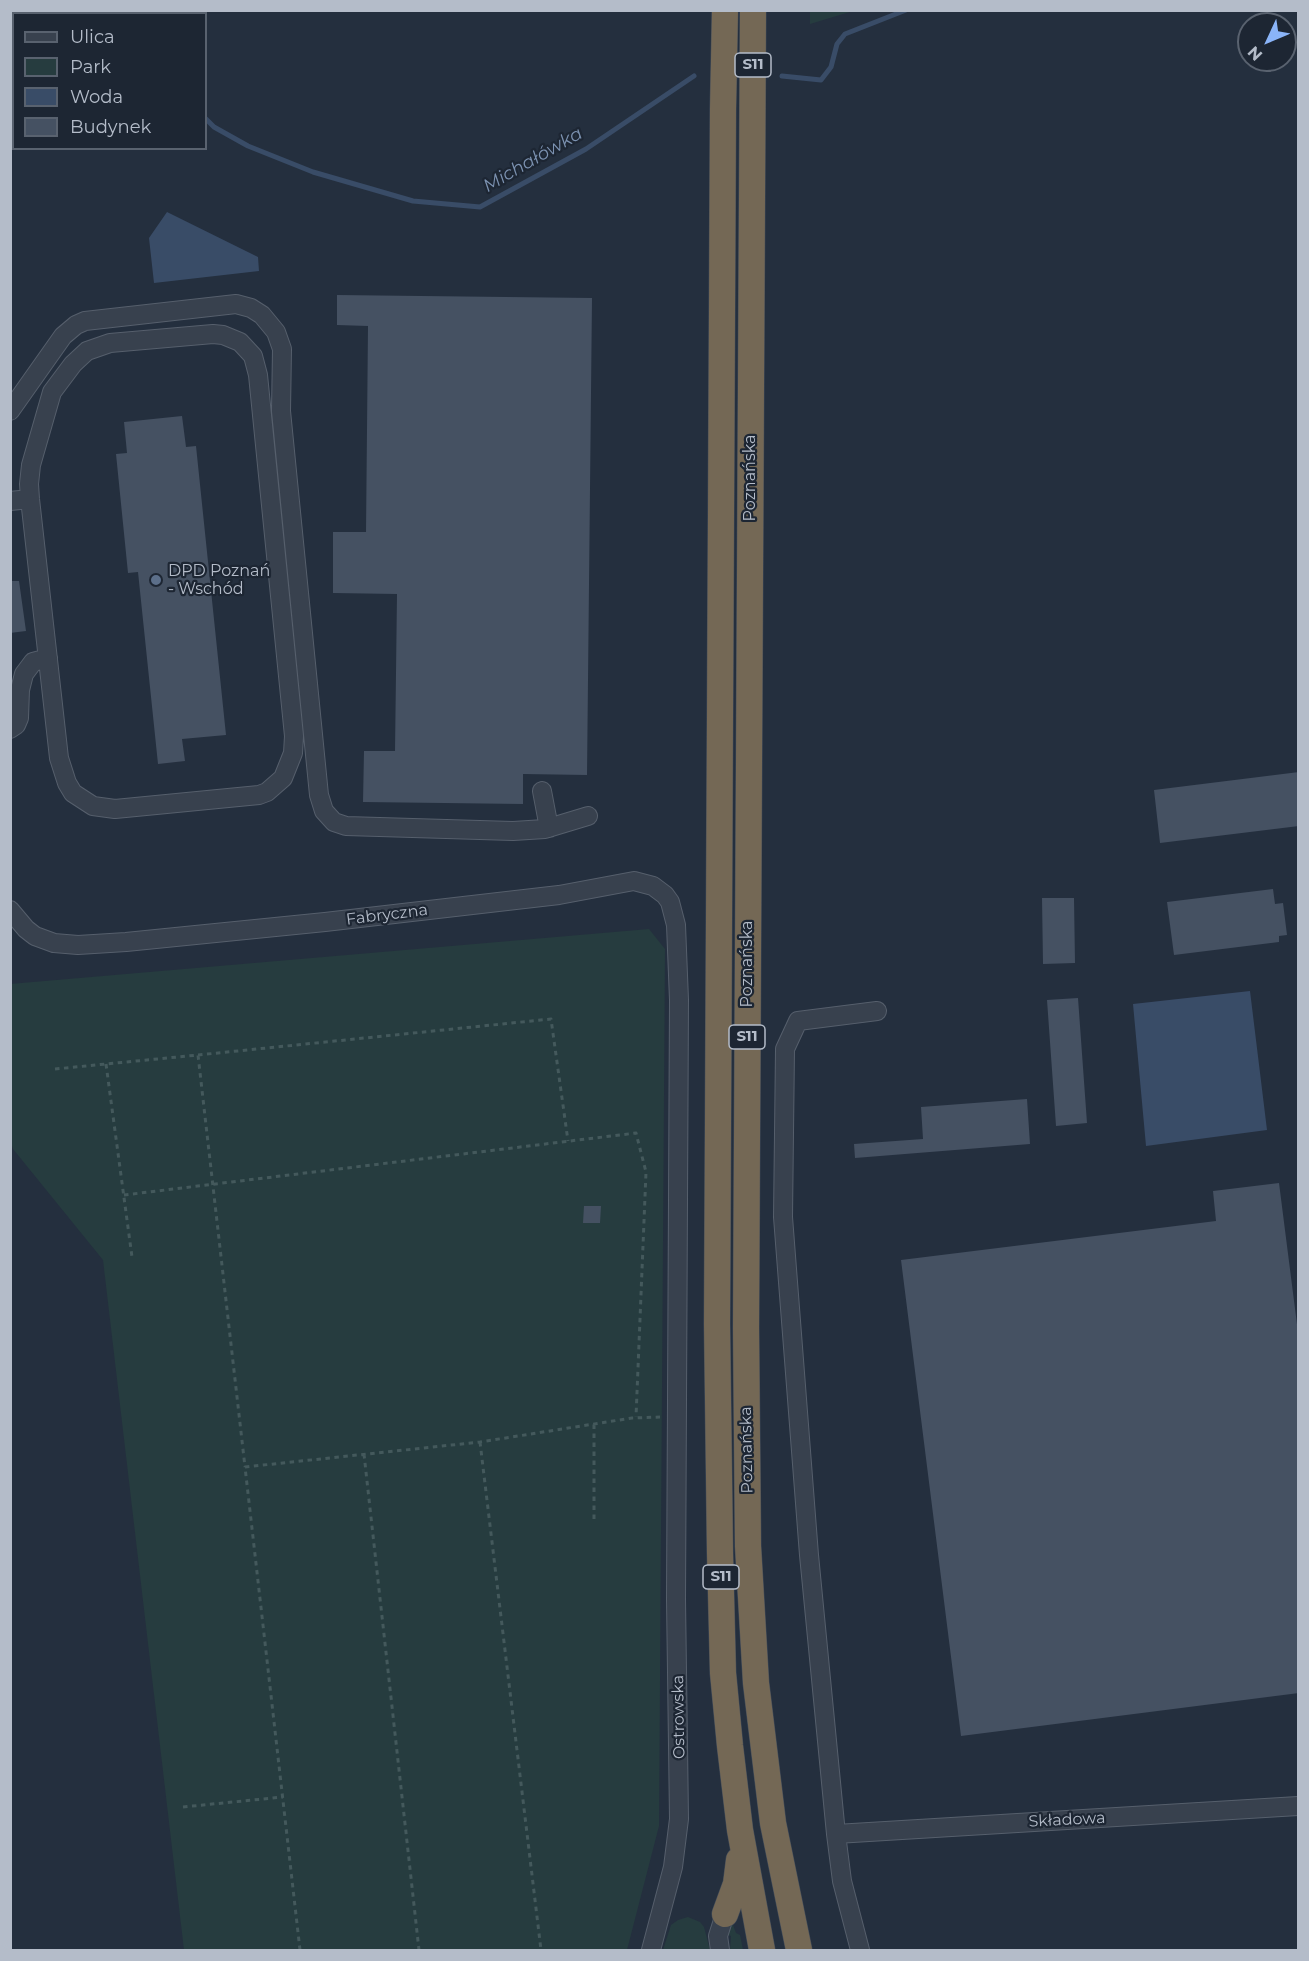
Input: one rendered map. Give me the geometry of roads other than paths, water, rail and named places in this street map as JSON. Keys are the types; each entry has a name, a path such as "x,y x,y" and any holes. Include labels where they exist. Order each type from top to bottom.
{"highway":[{"name":"Poznańska","path":"725,10 717,1323 723,1673 740,1830 762,1950"},
{"name":"Poznańska","path":"753,10 746,1327 748,1546 756,1683 772,1823 799,1950"},
{"path":"725,1914 738,1877 740,1830"}],"street":[{"path":"10,411 63,336 85,321 236,304 250,308 261,315 276,332 282,349 281,411 319,795 324,811 334,822 346,826 524,831 549,828 588,816"},
{"path":"213,334 233,338 253,356 258,375 294,736 293,753 282,778 267,792 248,796 115,809 93,806 73,793 62,771 30,499 28,484 31,465 52,392 73,364 87,351 110,343 213,334"},
{"path":"10,501 30,499"},
{"path":"10,729 16,725 19,718 21,685 26,669 33,662 48,658"},
{"path":"542,791 549,828"},
{"name":"Fabryczna","path":"10,910 26,929 44,940 65,944 107,944 559,895 633,881 653,886 665,895 670,902 676,925 679,1000 677,1417"},
{"path":"860,1950 842,1881 809,1555 783,1217 785,1049 798,1021 877,1011"},
{"name":"Ostrowska","path":"651,1950 673,1867 679,1819 677,1417"},
{"name":"Składowa","path":"836,1834 1299,1806"},
{"path":"720,1950 718,1936 725,1914"}],"water":[{"path":"167,212 258,257 259,271 154,283 149,238"},
{"path":"1250,991 1267,1130 1146,1146 1133,1004"}],"waterway":[{"name":"Michałówka","path":"782,76 821,80 831,67 837,44 845,34 906,10"},
{"name":"Michałówka","path":"207,120 214,127 248,146 313,172 413,201 480,207 586,149 694,76"}],"place":[{"name":"DPD Poznań - Wschód","path":"156,580"}]}
